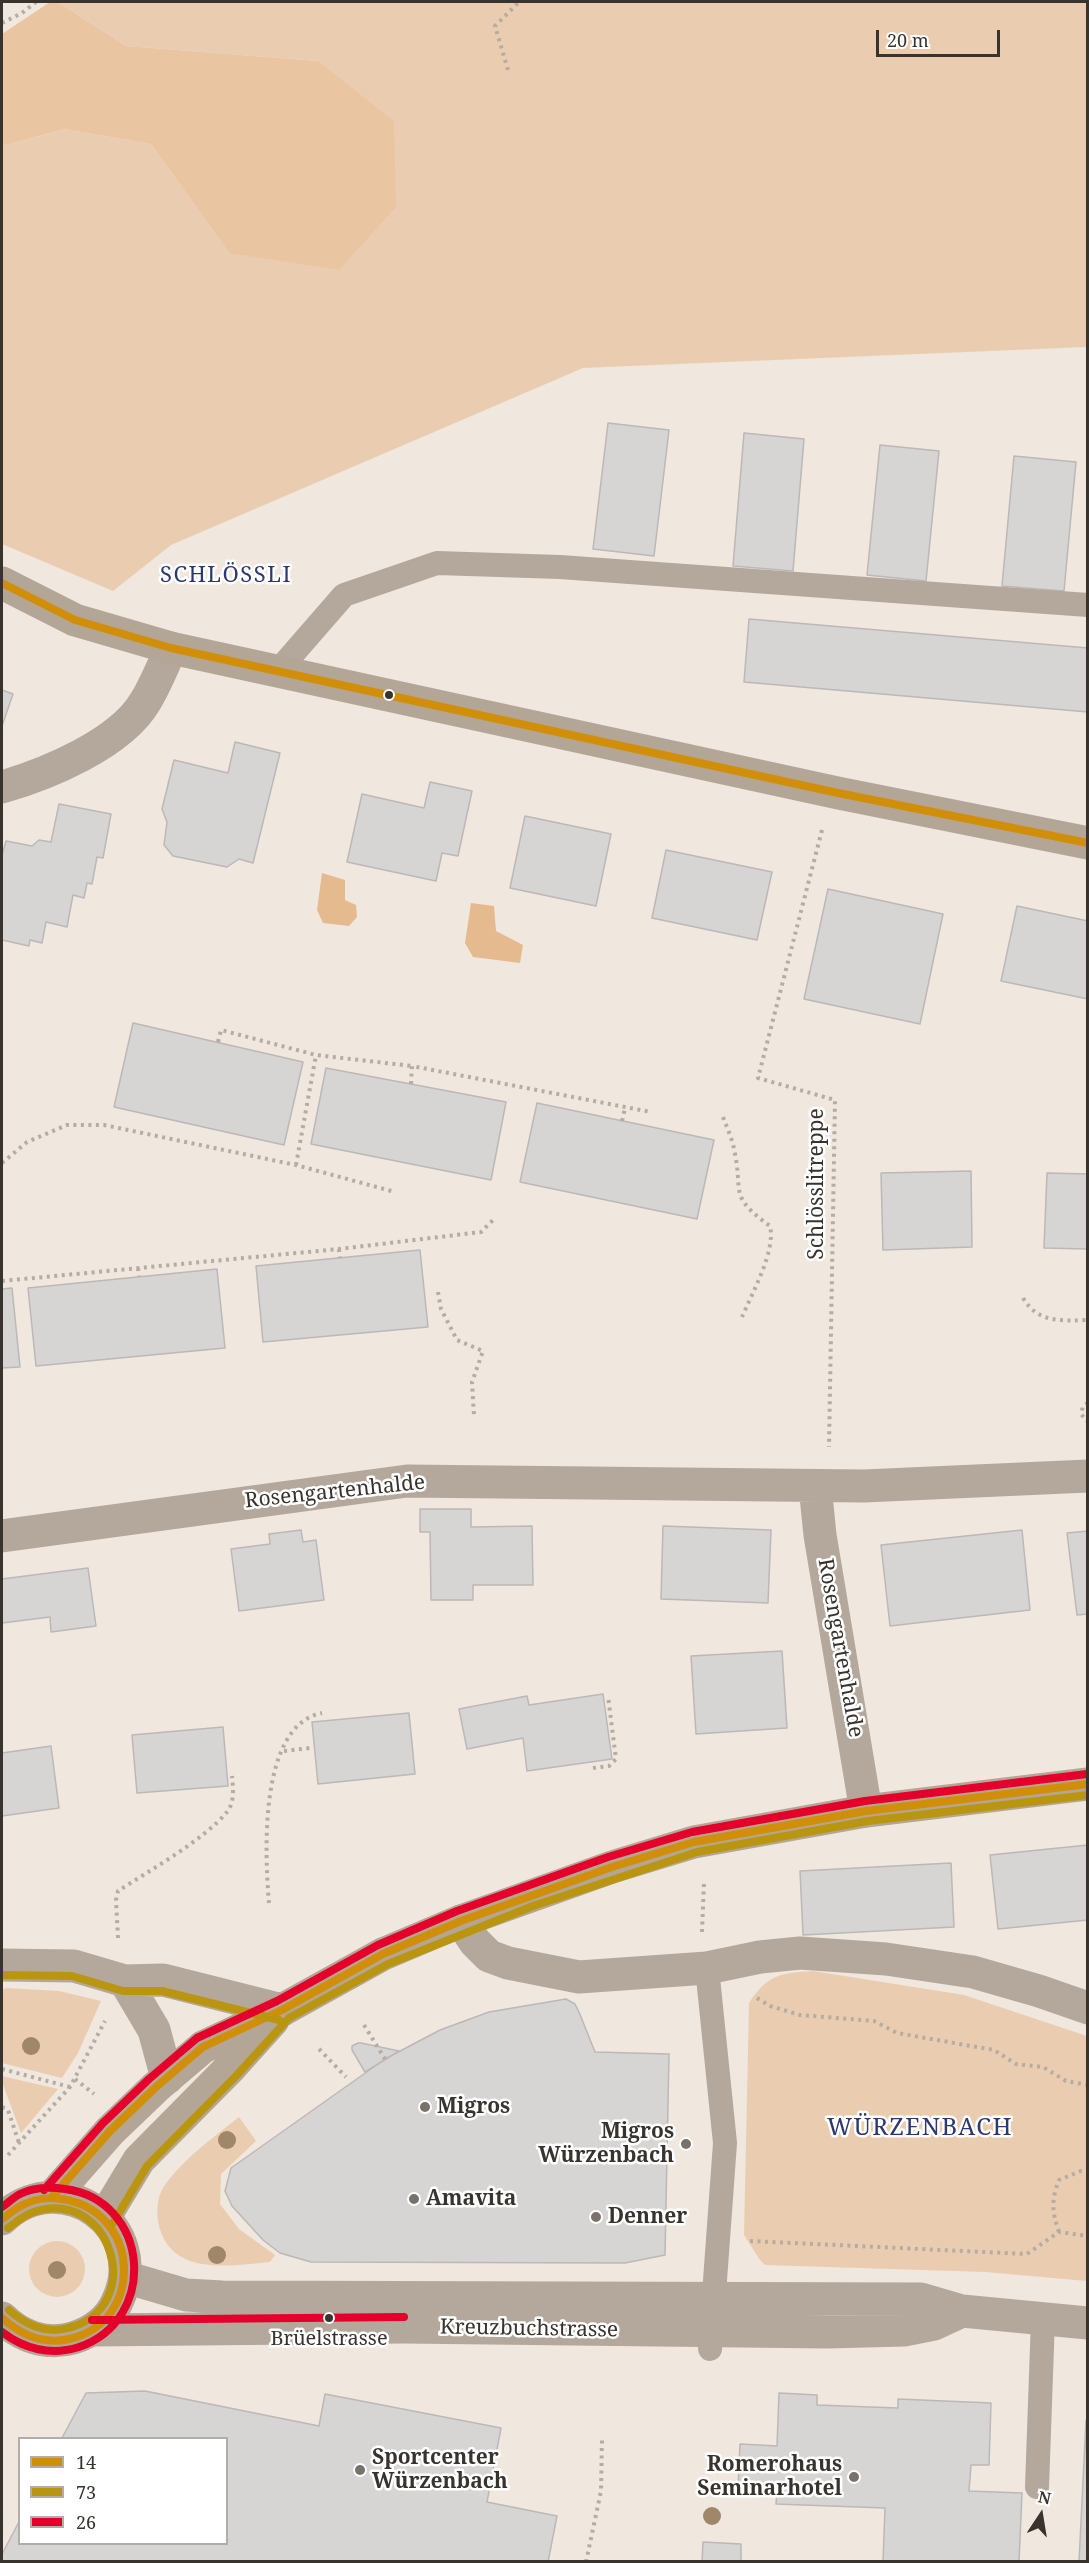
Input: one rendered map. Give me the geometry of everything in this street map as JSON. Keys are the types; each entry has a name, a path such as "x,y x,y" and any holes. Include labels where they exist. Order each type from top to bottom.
{"main road":[{"path":"2,582 75,620 171,648 838,793 1088,843"},
{"path":"52,2197 110,2131 203,2047 282,2010 382,1954 461,1921 612,1867 694,1842 866,1811 1088,1784"},
{"path":"104,2218 139,2160 229,2069 282,2010"},
{"path":"2,2219 23,2204 52,2197 75,2200 95,2210 104,2218 119,2238 126,2264 125,2277 115,2308 105,2320 80,2336 55,2341 15,2344 19,2332 2,2318"}],"street":[{"path":"2,787 31,779 111,739 145,704 171,648"},
{"name":"Rosengartenhalde","path":"2,1536 407,1481 822,1472 1088,1476"},
{"name":"Rosengartenhalde","path":"822,1472 820,1534 866,1811"},
{"path":"461,1921 475,1942 489,1956 508,1963 579,1977 707,1968 760,1957 800,1953 886,1959 973,1972 1039,1990 1088,2008"},
{"path":"2,1965 74,1966 125,1981 163,1980 282,2010"},
{"path":"125,1981 154,2030 167,2078"},
{"name":"Kreuzbuchstrasse","path":"125,2277 186,2295 222,2297 921,2299 962,2311 1088,2323"},
{"name":"Kreuzbuchstrasse","path":"92,2330 404,2327 711,2340 827,2332 904,2330 934,2324 962,2311"}],"lane":[{"path":"277,672 344,595 437,563 560,567 1088,605"},
{"path":"707,1968 725,2143 711,2340"},
{"path":"1036,2487 1043,2319"}],"path":[{"path":"2,23 36,2"},
{"path":"508,70 495,26 519,2"},
{"name":"Schlösslitreppe","path":"822,1472 835,1100 759,1078 823,826"},
{"path":"218,1042 221,1030 316,1056 412,1066 651,1112"},
{"path":"296,1165 316,1056"},
{"path":"411,1084 412,1066"},
{"path":"622,1121 625,1108"},
{"path":"723,1117 734,1150 737,1185 742,1200 750,1211 770,1226 772,1235 761,1273 742,1317"},
{"path":"2,1163 27,1142 67,1125 95,1125 296,1165 395,1192"},
{"path":"2,1281 339,1249 481,1232 495,1218"},
{"path":"339,1249 340,1258"},
{"path":"138,1268 139,1276"},
{"path":"438,1292 441,1309 457,1340 483,1351 471,1383 474,1416"},
{"path":"1023,1298 1028,1307 1040,1317 1068,1321 1088,1320"},
{"path":"1088,1403 1083,1406 1081,1414 1088,1422"},
{"path":"593,1768 609,1766 616,1759 608,1696"},
{"path":"269,1903 266,1862 269,1796 274,1773 298,1725 309,1716 322,1713"},
{"path":"283,1751 310,1748"},
{"path":"118,1938 116,1900 118,1891 197,1838 228,1810 234,1794 232,1776"},
{"path":"701,1927 704,1882"},
{"path":"707,1968 770,2006 800,2015 874,2021 897,2033 994,2050 1016,2064 1043,2067 1066,2081 1088,2085"},
{"path":"8,2155 70,2087 106,2018"},
{"path":"364,2025 385,2059"},
{"path":"319,2049 346,2077"},
{"path":"2,2069 70,2087"},
{"path":"2,2107 8,2110 19,2144"},
{"path":"1059,2232 1053,2214 1053,2195 1059,2180 1081,2171 1088,2172"},
{"path":"719,2239 1027,2254 1059,2232 1088,2236"},
{"path":"586,2562 601,2491 602,2439"}],"shaded area":[{"path":"50,2 58,2 126,46 318,61 394,121 396,207 339,270 229,253 151,144 64,129 2,146 2,34"},
{"path":"58,2 1087,2 1087,347 583,368 171,545 113,591 2,544 2,146 64,129 151,144 229,253 318,61 126,46"},
{"path":"322,873 345,880 345,900 356,905 357,917 349,926 323,923 317,910"},
{"path":"471,903 494,906 496,931 523,945 520,963 473,957 465,943"},
{"path":"813,1971 964,1995 1087,2036 1087,2281 985,2272 765,2265 760,2260 744,2235 749,2003 762,1986 775,1977"},
{"path":"6,1988 59,1991 101,2001 78,2053 62,2078 2,2063 2,1990"},
{"path":"2,2076 58,2089 21,2133 2,2082"},
{"path":"239,2117 256,2141 221,2174 220,2204 239,2229 275,2255 270,2262 219,2266 187,2260 174,2252 164,2239 157,2216 160,2195 164,2186 183,2164"},
{"path":"51,2241 63,2241 73,2245 81,2253 85,2269 81,2285 73,2293 63,2297 51,2297 41,2293 33,2285 29,2275 29,2263 33,2253 41,2245"}],"building":[{"path":"608,423 669,430 654,556 593,549"},
{"path":"744,433 804,439 793,571 733,566"},
{"path":"880,445 939,451 926,581 867,575"},
{"path":"1014,456 1076,462 1064,591 1002,586"},
{"path":"749,619 1088,648 1088,712 744,682"},
{"path":"2,690 13,694 2,726"},
{"path":"235,742 280,753 253,863 239,859 227,867 173,856 164,845 167,822 162,809 174,760 228,773"},
{"path":"430,782 472,791 458,856 442,853 436,881 347,862 362,794 424,808"},
{"path":"59,804 111,814 103,858 97,857 92,884 87,883 84,898 73,895 67,927 46,922 42,943 30,940 29,946 2,940 2,855 6,841 32,846 39,840 51,842"},
{"path":"525,816 611,834 596,906 510,888"},
{"path":"666,850 772,872 757,940 652,918"},
{"path":"828,889 943,914 920,1024 804,999"},
{"path":"1017,906 1088,921 1088,999 1001,981"},
{"path":"133,1023 303,1062 284,1145 114,1107"},
{"path":"326,1068 506,1102 491,1180 311,1144"},
{"path":"537,1103 714,1140 697,1219 520,1182"},
{"path":"971,1171 972,1247 883,1250 881,1173"},
{"path":"1047,1173 1088,1174 1088,1249 1044,1248"},
{"path":"420,1250 428,1327 263,1342 256,1266"},
{"path":"217,1269 225,1348 36,1366 28,1288"},
{"path":"12,1288 20,1367 2,1368 2,1289"},
{"path":"420,1509 471,1509 471,1527 532,1526 533,1585 473,1585 473,1600 431,1600 430,1532 420,1532"},
{"path":"663,1526 771,1530 768,1603 661,1599"},
{"path":"301,1530 303,1542 316,1540 324,1600 239,1611 231,1549 270,1544 269,1534"},
{"path":"1022,1530 1030,1610 890,1626 881,1545"},
{"path":"1088,1531 1088,1614 1077,1615 1067,1533"},
{"path":"88,1568 96,1626 51,1632 50,1617 2,1623 2,1579"},
{"path":"782,1651 787,1728 696,1734 691,1656"},
{"path":"603,1694 612,1759 527,1771 523,1738 467,1749 459,1709 527,1696 529,1705"},
{"path":"409,1713 415,1774 318,1784 312,1722"},
{"path":"223,1727 228,1786 137,1793 132,1735"},
{"path":"51,1746 59,1808 2,1816 2,1753"},
{"path":"1088,1845 1088,1920 998,1929 990,1855"},
{"path":"951,1863 954,1927 803,1935 800,1871"},
{"path":"566,1999 575,2004 595,2052 669,2054 665,2255 625,2263 311,2262 280,2253 263,2240 232,2206 225,2191 231,2168 385,2059 440,2030 489,2012"},
{"path":"358,2043 399,2051 365,2072 352,2050 352,2046"},
{"name":"Sportcenter Würzenbach","path":"145,2391 319,2426 325,2394 501,2428 487,2502 557,2516 548,2562 2,2562 2,2554 18,2524 18,2545 228,2545 228,2437 63,2437 86,2393"},
{"name":"Romerohaus Seminarhotel","path":"779,2393 817,2395 817,2405 898,2408 898,2399 991,2403 989,2465 971,2465 969,2491 1022,2493 1019,2562 883,2562 885,2508 776,2504 777,2490 738,2489 740,2444 777,2446"},
{"path":"1086,2420 1088,2562 1079,2562"},
{"path":"703,2542 741,2544 741,2562 702,2562"}],"transit line":[{"name":"14","path":"2,583 75,620 171,648 838,793 1088,843"},
{"name":"26","path":"44,2190 103,2123 197,2038 277,2001 378,1945 457,1911 608,1857 692,1832 865,1801 1087,1774"},
{"name":"14","path":"52,2197 110,2131 156,2087 203,2047 282,2010 383,1954 461,1921 612,1867 694,1842 866,1811 1088,1784"},
{"name":"73","path":"113,2223 147,2166 236,2076 289,2018 388,1964 533,1906 697,1852 868,1821 1088,1795"},
{"name":"73","path":"2,1975 72,1976 123,1991 162,1991 279,2020"},
{"name":"26","path":"2,2207 20,2194 42,2188 65,2189 93,2198 114,2215 128,2237 134,2262 132,2288 123,2312 105,2333 79,2347 48,2351 19,2343 2,2332"},
{"name":"14","path":"2,2219 22,2205 42,2199 61,2199 87,2207 107,2223 119,2243 124,2266 122,2289 112,2311 94,2328 69,2339 50,2341 33,2337 2,2318"},
{"name":"73","path":"8,2228 31,2213 59,2209 82,2216 99,2231 110,2252 113,2275 108,2297 93,2316 68,2328 52,2330 37,2327 22,2320 9,2310"},
{"name":"26","path":"92,2320 404,2317"}],"place":[{"name":"Migros","path":"425,2107"},
{"name":"Migros Würzenbach","path":"686,2144"},
{"name":"Amavita","path":"414,2199"},
{"name":"Denner","path":"596,2217"},
{"name":"Brüelstrasse","path":"329,2318"},
{"name":"Sportcenter Würzenbach","path":"360,2470"},
{"name":"Romerohaus Seminarhotel","path":"854,2477"}],"district":[{"name":"SCHLÖSSLI","path":"226,576"},
{"name":"WÜRZENBACH","path":"920,2128"}]}
